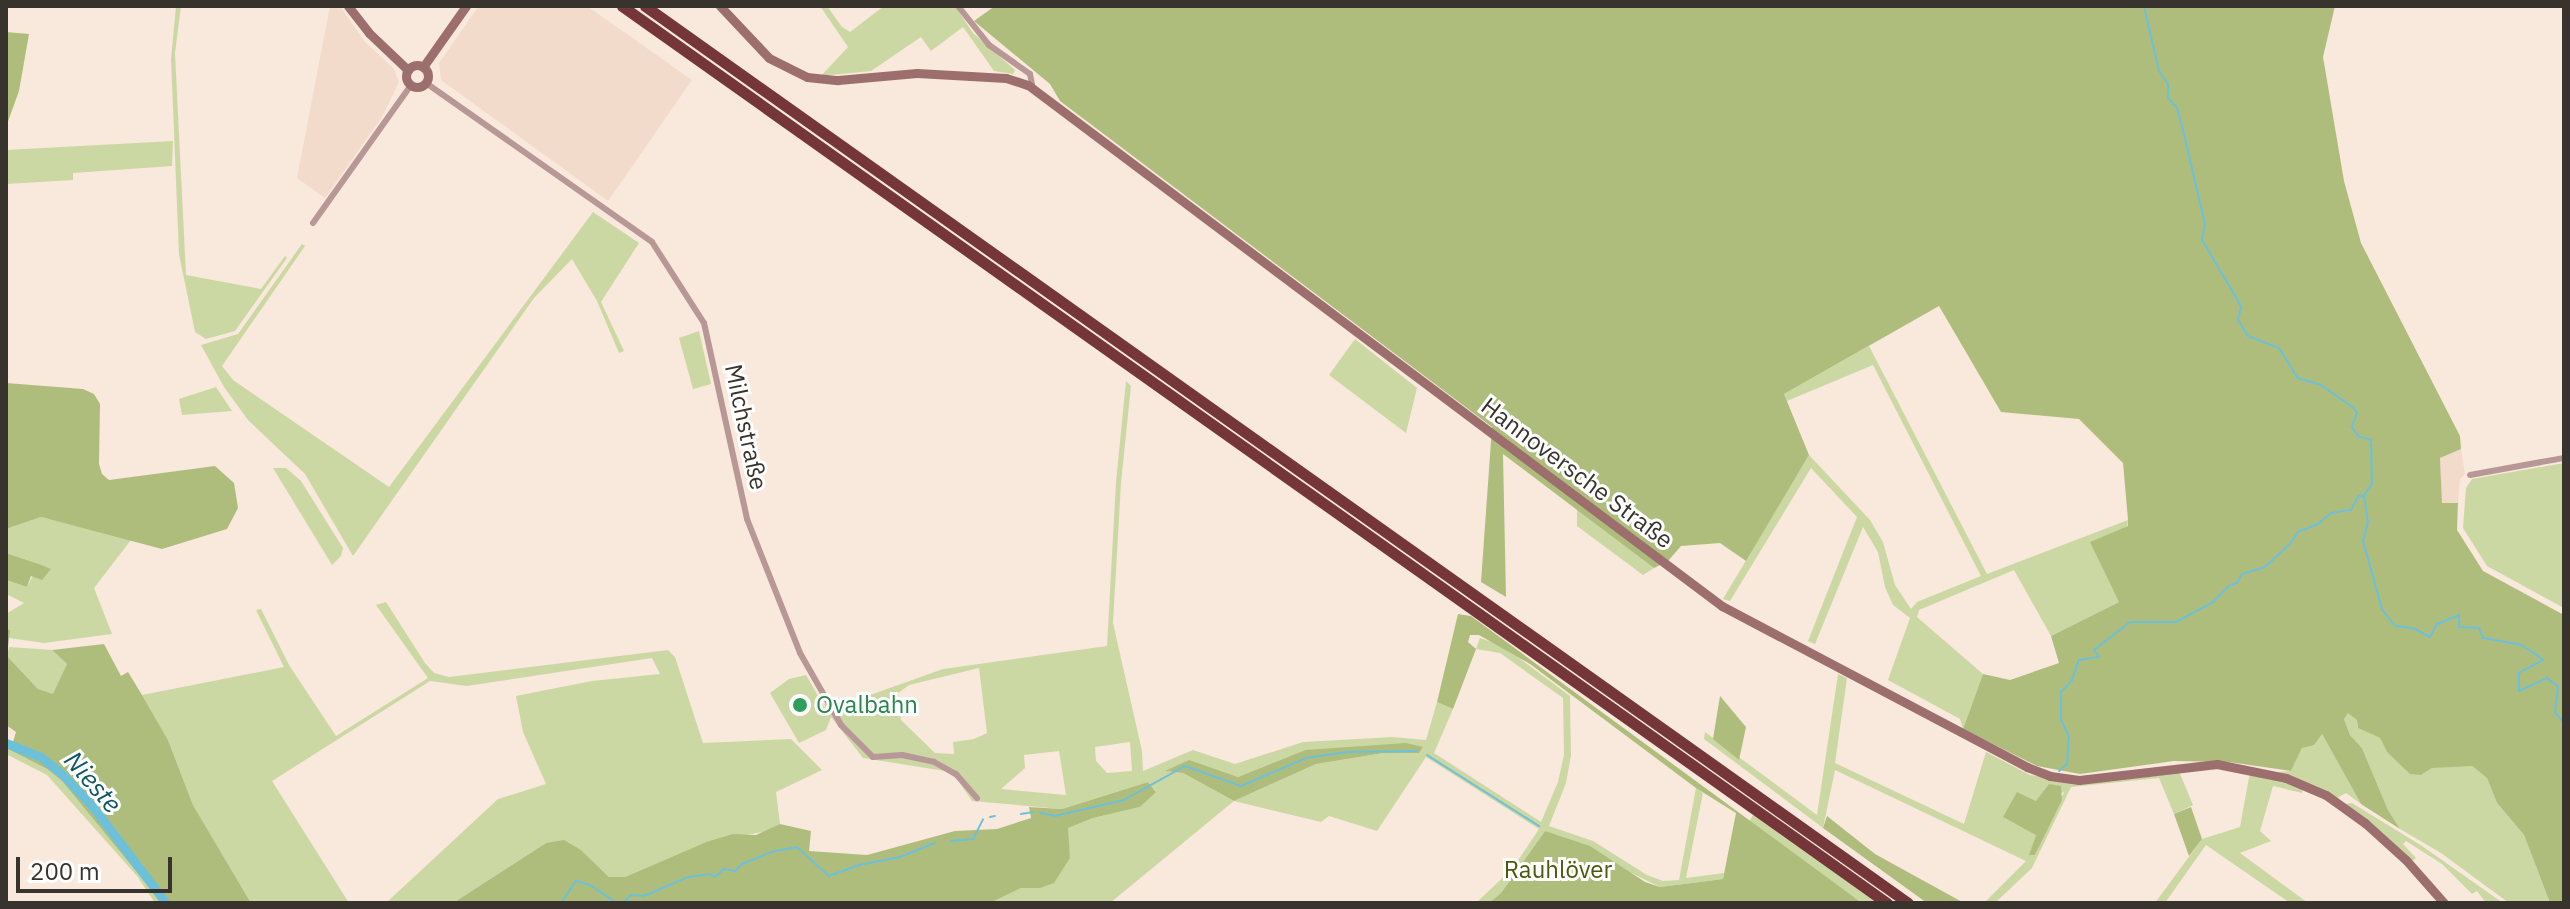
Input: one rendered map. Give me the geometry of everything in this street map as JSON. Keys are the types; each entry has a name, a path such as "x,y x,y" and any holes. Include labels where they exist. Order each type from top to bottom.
{"highway":[{"path":"622,6 1887,903"},
{"path":"645,6 1908,903"}],"main road":[{"path":"348,6 369,33 408,70"},
{"path":"423,67 466,6"},
{"name":"Hannoversche Straße","path":"720,6 769,58 807,77 831,80 928,73 1006,78 1033,89 1732,612 2027,767 2050,776 2079,780 2217,764 2262,771 2297,782 2326,795 2365,823 2406,860 2444,903"},
{"path":"415,65 423,67 428,74 426,83 418,87 411,85 406,78 408,70 415,65"}],"street":[{"path":"958,6 989,45 1030,74 1033,89"},
{"name":"Milchstraße","path":"426,83 652,242 704,323 747,519 800,653 841,725 873,757 902,755 934,762 956,774 977,798"},
{"path":"313,223 411,85"},
{"path":"2470,475 2564,458"}],"shaded area":[{"path":"330,6 340,6 365,42 394,69 399,82 382,117 325,198 297,178"},
{"path":"479,6 587,6 692,80 608,201 441,80 439,63"},
{"path":"2461,449 2465,474 2460,479 2458,503 2442,503 2440,458"}],"green space":[{"path":"176,6 181,6 175,53 186,275 261,289 285,256 287,258 235,331 206,339 195,332 179,254 171,59"},
{"path":"820,6 827,6 842,27 850,32 884,6 955,6 973,33 1015,70 1013,74 994,71 963,27 931,51 921,37 871,71 821,76 848,47"},
{"path":"995,6 2335,6 2323,57 2344,181 2361,243 2460,436 2461,449 2440,458 2442,503 2458,503 2457,530 2483,571 2564,615 2564,903 2550,903 2524,835 2497,803 2487,778 2472,766 2432,768 2421,775 2410,774 2387,752 2380,738 2358,728 2357,720 2348,713 2344,719 2350,735 2362,748 2388,810 2400,829 2361,804 2322,734 2314,745 2302,748 2291,771 2229,762 2174,761 2080,774 2037,766 1963,729 1983,674 2010,680 2059,663 2051,636 2119,602 2090,542 2128,526 2128,520 2123,463 2079,419 2001,412 1939,306 1784,394 1809,455 1746,561 1720,543 1681,546 1668,561 1654,568 1503,454 1506,597 1481,582 1492,427 1060,101 1050,84 974,21"},
{"path":"6,32 29,34 19,91 6,127"},
{"path":"173,141 172,166 73,173 73,180 6,184 6,150"},
{"path":"593,212 639,243 601,302 624,351 619,353 597,301 572,259 534,298 353,556 305,474 248,420 224,387 201,345 238,334 302,244 305,246 222,366 233,380 389,487"},
{"path":"699,331 711,384 693,389 679,338"},
{"path":"1355,339 1417,388 1406,433 1329,375"},
{"path":"1869,346 1987,574 2128,520 2119,602 2051,636 2014,570 1919,610 1917,617 1983,674 1963,729 1960,719 1888,680 1910,618 1893,605 1885,587 1878,552 1863,527 1815,644 1808,641 1857,517 1811,468 1730,601 1723,599 1809,455 1870,520 1883,542 1895,585 1911,609 1917,602 1981,576 1873,365 1787,401 1784,394"},
{"path":"1126,381 1131,386 1121,483 1113,623 1142,751 1143,771 1193,750 1235,764 1303,742 1393,737 1426,740 1437,702 1453,709 1434,753 1541,822 1558,782 1564,755 1563,698 1500,653 1476,649 1480,638 1503,646 1570,696 1571,755 1566,783 1549,826 1593,841 1647,875 1663,881 1679,880 1696,788 1703,793 1686,878 1724,873 1723,879 1660,887 1545,831 1501,893 1489,903 1476,903 1513,868 1539,829 1426,757 1377,831 1329,816 1321,822 1234,801 1110,903 990,903 1021,888 1040,888 1070,858 1067,828 1093,818 1140,807 1156,791 1148,782 1062,809 972,801 957,779 945,771 863,758 831,717 826,730 799,743 770,693 789,679 806,675 828,713 824,704 834,702 842,705 943,669 1107,646 1116,482","holes":["979,668 987,733 974,739 953,742 954,754 935,753 901,720 898,693 909,685","1130,742 1132,771 1107,773 1096,761 1095,747","1305,750 1419,753 1384,753 1316,764 1234,801 1183,773 1166,771 1222,772 1238,777","1059,751 1066,795 1001,789 1025,768 1024,755"]},
{"path":"6,383 83,389 94,394 100,404 99,464 102,474 109,480 215,466 234,483 238,508 227,529 162,549 41,517 6,529"},
{"path":"216,387 232,411 182,415 179,399"},
{"path":"2564,463 2564,608 2487,566 2463,528 2466,488 2472,479"},
{"path":"273,468 286,468 301,481 343,548 341,556 332,565"},
{"path":"1577,509 1654,568 1643,575 1577,526"},
{"path":"41,517 131,540 94,588 112,634 44,643 9,638 6,614 24,603 6,594 6,580 27,587 39,564 6,553 6,529"},
{"path":"6,553 51,569 42,580 31,576 27,587 6,580"},
{"path":"386,602 425,663 434,673 449,677 668,650 675,657 703,743 791,739 822,770 776,792 780,824 769,831 706,842 625,877 609,877 581,850 546,843 453,903 386,903 498,799 546,784 523,732 516,696 592,681 660,674 652,658 467,686 430,681 272,781 349,903 251,903 193,805 168,740 142,695 284,667 256,610 261,609 289,665 336,736 428,678 376,605"},
{"name":"Rauhlöver","path":"1458,614 1471,616 1862,903 1489,903 1501,893 1545,831 1590,846 1645,882 1660,887 1723,879 1736,813 1696,788 1530,664 1479,635 1470,635 1468,642 1476,649 1453,709 1437,702"},
{"path":"6,629 10,630 7,656 38,689 53,694 67,664 52,650 104,644 121,676 128,672 168,740 193,805 251,903 162,903 62,781 47,769 6,748 6,740 13,742 16,732 6,725"},
{"path":"9,647 52,650 67,664 54,695 38,689 7,656"},
{"path":"1838,674 1847,678 1835,763 1964,824 1986,752 2030,775 2074,782 2178,769 2193,805 2174,814 2159,778 2071,787 2032,868 1995,903 1984,903 2026,861 1835,770 1823,828 1704,739 1705,732 1817,815","holes":["2017,792 2036,801 2064,792 2035,855 2030,854 2036,835"]},
{"path":"1720,696 1746,727 1739,760 1713,739"},
{"path":"2348,712 2357,720 2358,728 2380,738 2387,752 2415,773 2421,775 2432,768 2472,766 2487,778 2497,803 2524,835 2550,903 2509,903 2441,853 2400,829 2388,810 2362,748 2350,735 2344,719"},
{"path":"2322,734 2361,804 2346,793 2337,798 2278,772 2291,771 2302,748"},
{"path":"1406,743 1423,747 1419,753 1384,753 1316,764 1234,801 1183,773 1165,771 1189,760 1238,777 1305,750"},
{"path":"6,748 47,769 62,781 162,903 155,903 137,876 47,775 6,754"},
{"path":"2250,772 2303,787 2302,793 2273,786 2260,831 2271,841 2240,853 2308,903 2290,903 2206,845 2165,903 2155,903 2202,839 2240,827"},
{"path":"1148,782 1156,792 1140,807 1093,818 1068,828 1070,858 1054,883 1040,888 1021,888 990,903 453,903 546,843 564,840 581,850 609,877 625,877 706,842 733,834 756,835 780,824 811,831 809,851 867,855 955,831 997,829 1031,818 1029,807 1062,809"},
{"path":"2049,784 2061,786 2062,800 2035,855 2029,855 2036,835 2003,817 2017,792 2036,801"},
{"path":"2352,803 2422,846 2503,903 2486,903 2477,891 2472,894 2442,864 2406,841 2403,844 2416,858 2413,861 2346,804"},
{"path":"2191,807 2202,839 2189,856 2174,814"},
{"path":"1753,815 1878,903 1862,903 1749,822"},
{"path":"1827,816 1875,854 1964,903 1927,903 1823,828"}],"waterway":[{"path":"2144,6 2159,71 2168,84 2168,98 2177,108 2183,130 2205,224 2202,240 2241,307 2238,320 2248,336 2279,348 2298,378 2321,385 2353,407 2357,413 2352,427 2358,436 2371,440 2372,484 2364,495 2368,522 2363,541 2382,609 2395,626 2413,628 2430,637 2437,624 2459,615 2459,627 2479,628 2483,638 2521,645 2534,653 2543,660 2519,673 2519,691 2547,678 2558,687 2555,712 2564,723"},
{"path":"2059,771 2067,764 2069,737 2061,719 2061,692 2072,680 2079,660 2099,657 2094,650 2130,622 2176,622 2213,602 2230,585 2237,583 2242,574 2265,567 2298,532 2318,524 2331,513 2351,510 2358,496 2363,496"},
{"name":"Nieste","path":"6,743 41,757 61,773 93,807 166,903"},
{"path":"1040,813 1055,816 1124,800 1185,766 1241,786 1306,758 1347,752 1417,751"},
{"path":"1427,755 1539,826"},
{"path":"1021,814 1033,812"},
{"path":"990,817 995,816"},
{"path":"951,841 973,839 983,819"},
{"path":"623,903 631,895 644,896 688,877 710,874 715,877 724,869 735,871 742,864 775,851 797,847 829,876 859,865 900,857 935,843"},
{"path":"561,903 576,881 590,885 617,903"}],"place":[{"name":"Ovalbahn","path":"800,705"}]}
